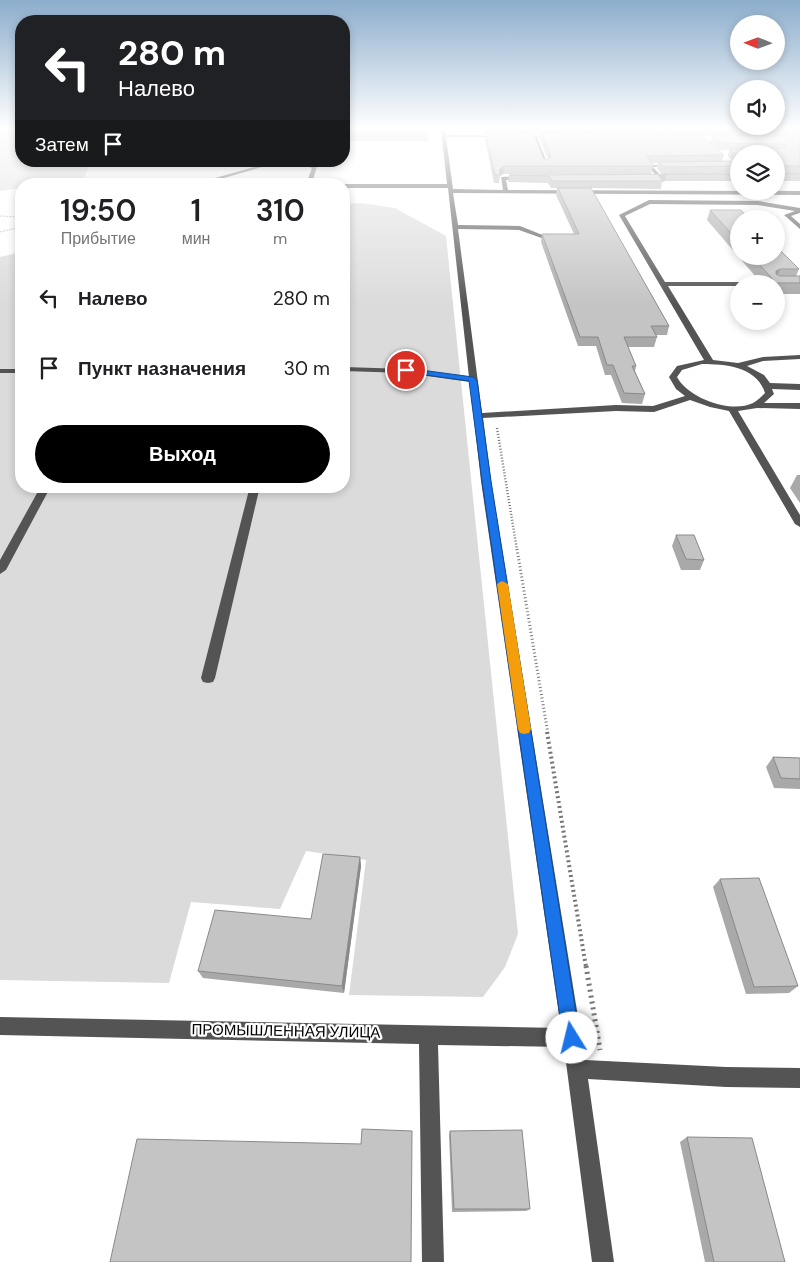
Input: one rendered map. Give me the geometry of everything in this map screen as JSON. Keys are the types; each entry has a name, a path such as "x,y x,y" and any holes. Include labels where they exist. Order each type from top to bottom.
{"street":[{"path":"444,188 506,192 800,193"},
{"path":"450,188 478,416 572,1038 603,1262"},
{"path":"505,188 506,192"},
{"path":"676,188 680,192"},
{"path":"710,362 665,284 622,216 649,202 758,203 800,211"},
{"path":"800,211 787,215 800,227"},
{"path":"454,227 520,228 552,240"},
{"path":"665,284 730,284"},
{"path":"738,366 763,359 800,356"},
{"path":"756,405 765,400 770,394 769,386 761,377 738,366 710,362 687,364 674,372 673,380 675,385 690,397 710,405 732,408 756,405 800,406"},
{"path":"350,370 406,370 473,380"},
{"path":"0,371 15,371"},
{"path":"769,386 800,387"},
{"path":"478,416 616,408 654,409 690,397"},
{"path":"732,408 800,524"},
{"path":"0,570 42,493"},
{"path":"208,678 253,493"},
{"name":"ПРОМЫШЛЕННАЯ УЛИЦА","path":"0,1026 572,1038"},
{"path":"428,1034 433,1262"},
{"path":"576,1069 800,1078"}],"path":[{"path":"0,216 15,217"},
{"path":"0,232 15,228"},
{"path":"495,415 604,1071"}],"shaded area":[{"path":"0,188 15,188 15,189 0,191"},
{"path":"361,203 395,208 446,236 518,934 505,967 483,997 349,995 366,860 306,851 280,909 191,902 169,983 0,980 0,257 15,253 15,493 350,493 350,204"}],"building":[{"path":"558,188 591,188 669,326 651,326 657,337 624,337 636,366 632,366 645,394 624,393 613,365 607,365 598,337 580,337 542,234 579,234"},
{"path":"710,210 730,210 730,232"},
{"path":"785,255 799,269 780,269 776,271 778,275 769,275 760,265 785,265"},
{"path":"785,276 800,276 800,283 785,283"},
{"path":"676,535 694,535 704,560 686,559"},
{"path":"773,757 800,758 800,779 781,778"},
{"path":"323,854 360,857 342,986 198,971 215,910 311,919"},
{"path":"759,878 798,986 754,987 720,879"},
{"path":"362,1129 412,1131 411,1262 110,1262 137,1139 361,1144"},
{"path":"522,1130 530,1209 454,1209 450,1131"},
{"path":"687,1137 752,1138 785,1262 714,1262"}],"slow traffic":[{"path":"502,584 524,729"}],"route":[{"path":"406,370 473,380 486,481 572,1038"}]}
